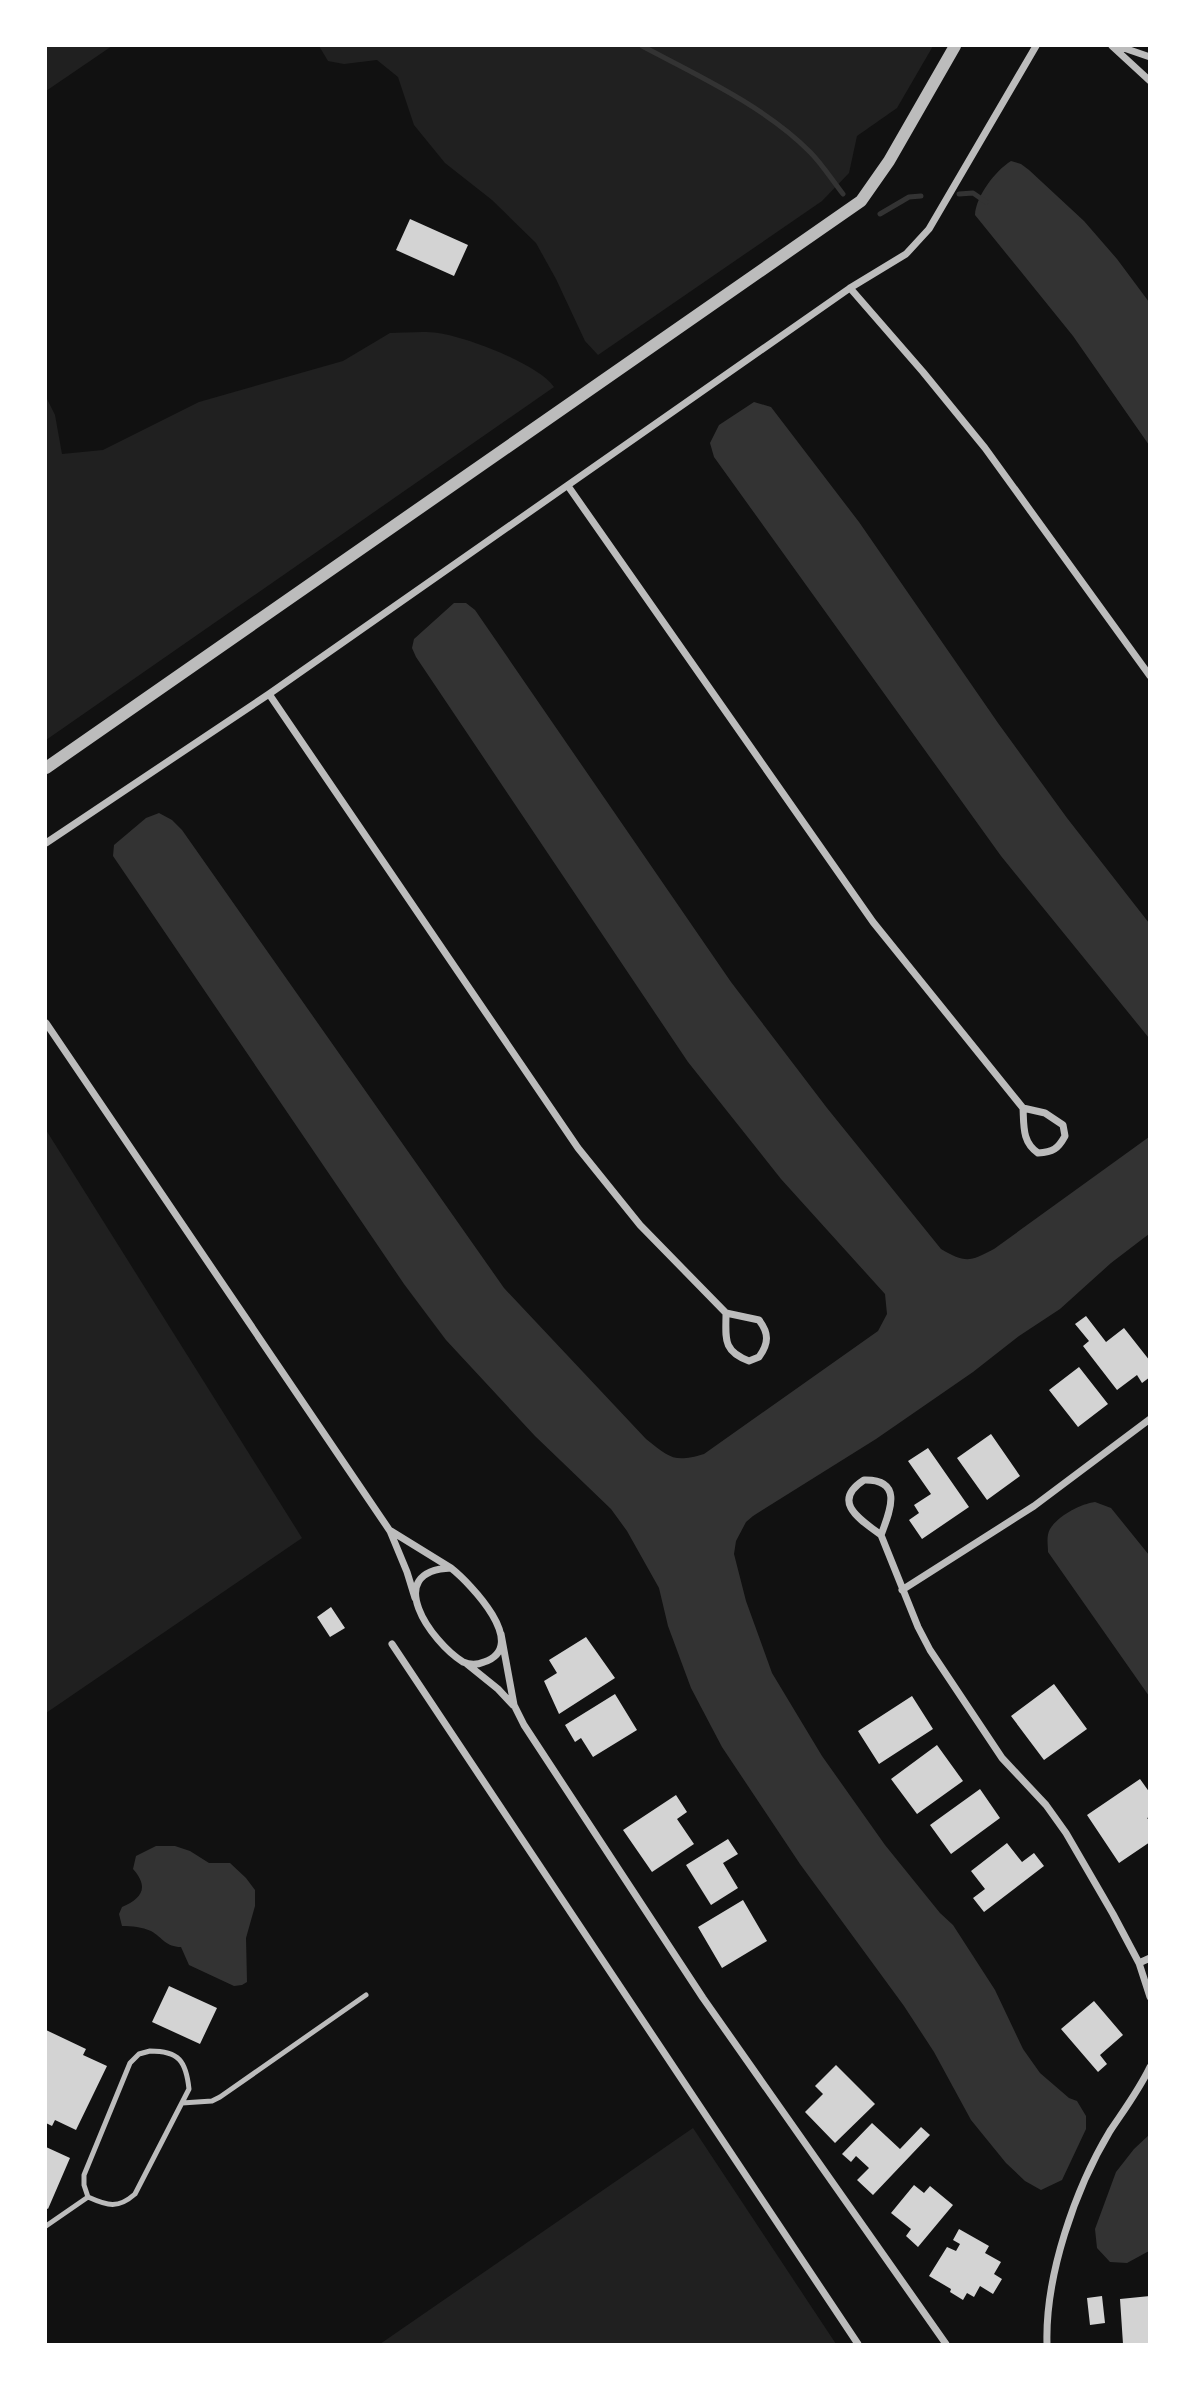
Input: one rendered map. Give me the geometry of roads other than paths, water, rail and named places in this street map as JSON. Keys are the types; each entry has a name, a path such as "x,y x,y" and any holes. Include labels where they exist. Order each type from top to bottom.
{"street":[{"path":"46,768 861,201 895,152 955,46"},
{"path":"46,843 269,694 850,288 905,254 929,229 1036,46"},
{"path":"1112,46 1150,81"},
{"path":"1118,46 1150,57"},
{"path":"850,288 985,448 1150,676"},
{"path":"568,486 850,890 1023,1108 1024,1136 1029,1147 1038,1153 1052,1152 1060,1146 1065,1136 1063,1125 1045,1113 1023,1108"},
{"path":"269,694 578,1148 640,1225 726,1313 759,1320 766,1329 767,1340 759,1357 748,1361 735,1356 727,1344 726,1313"},
{"path":"46,1023 390,1531 422,1615 443,1647 498,1689 514,1705"},
{"path":"902,1590 1034,1506 1150,1419"},
{"path":"881,1535 891,1508 889,1488 881,1483 864,1480 851,1492 851,1509 858,1518 881,1535 902,1590 930,1650 1002,1758 1046,1805 1066,1833 1139,1964 1150,1997"},
{"path":"390,1531 451,1568 464,1578 485,1602 501,1634 514,1705 524,1725 703,1998 946,2344"},
{"path":"415,1598 417,1584 425,1574 435,1569 451,1568"},
{"path":"466,1664 490,1660 499,1648 501,1634"},
{"path":"392,1644 858,2344"},
{"path":"1139,1964 1150,1958"},
{"path":"1047,2344 1055,2276 1073,2211 1110,2132 1150,2067"}],"lane":[{"path":"182,2104 212,2101 220,2097 366,1995"},
{"path":"149,2051 165,2051 179,2058 187,2071 189,2089 135,2194 124,2204 106,2205 88,2197 84,2175 130,2063 139,2054 149,2051"},
{"path":"46,2226 88,2197"}],"waterway":[{"path":"642,46 708,80 773,121 810,152 843,194"},
{"path":"959,194 973,193 986,202"},
{"path":"880,214 909,197 921,196"}]}
